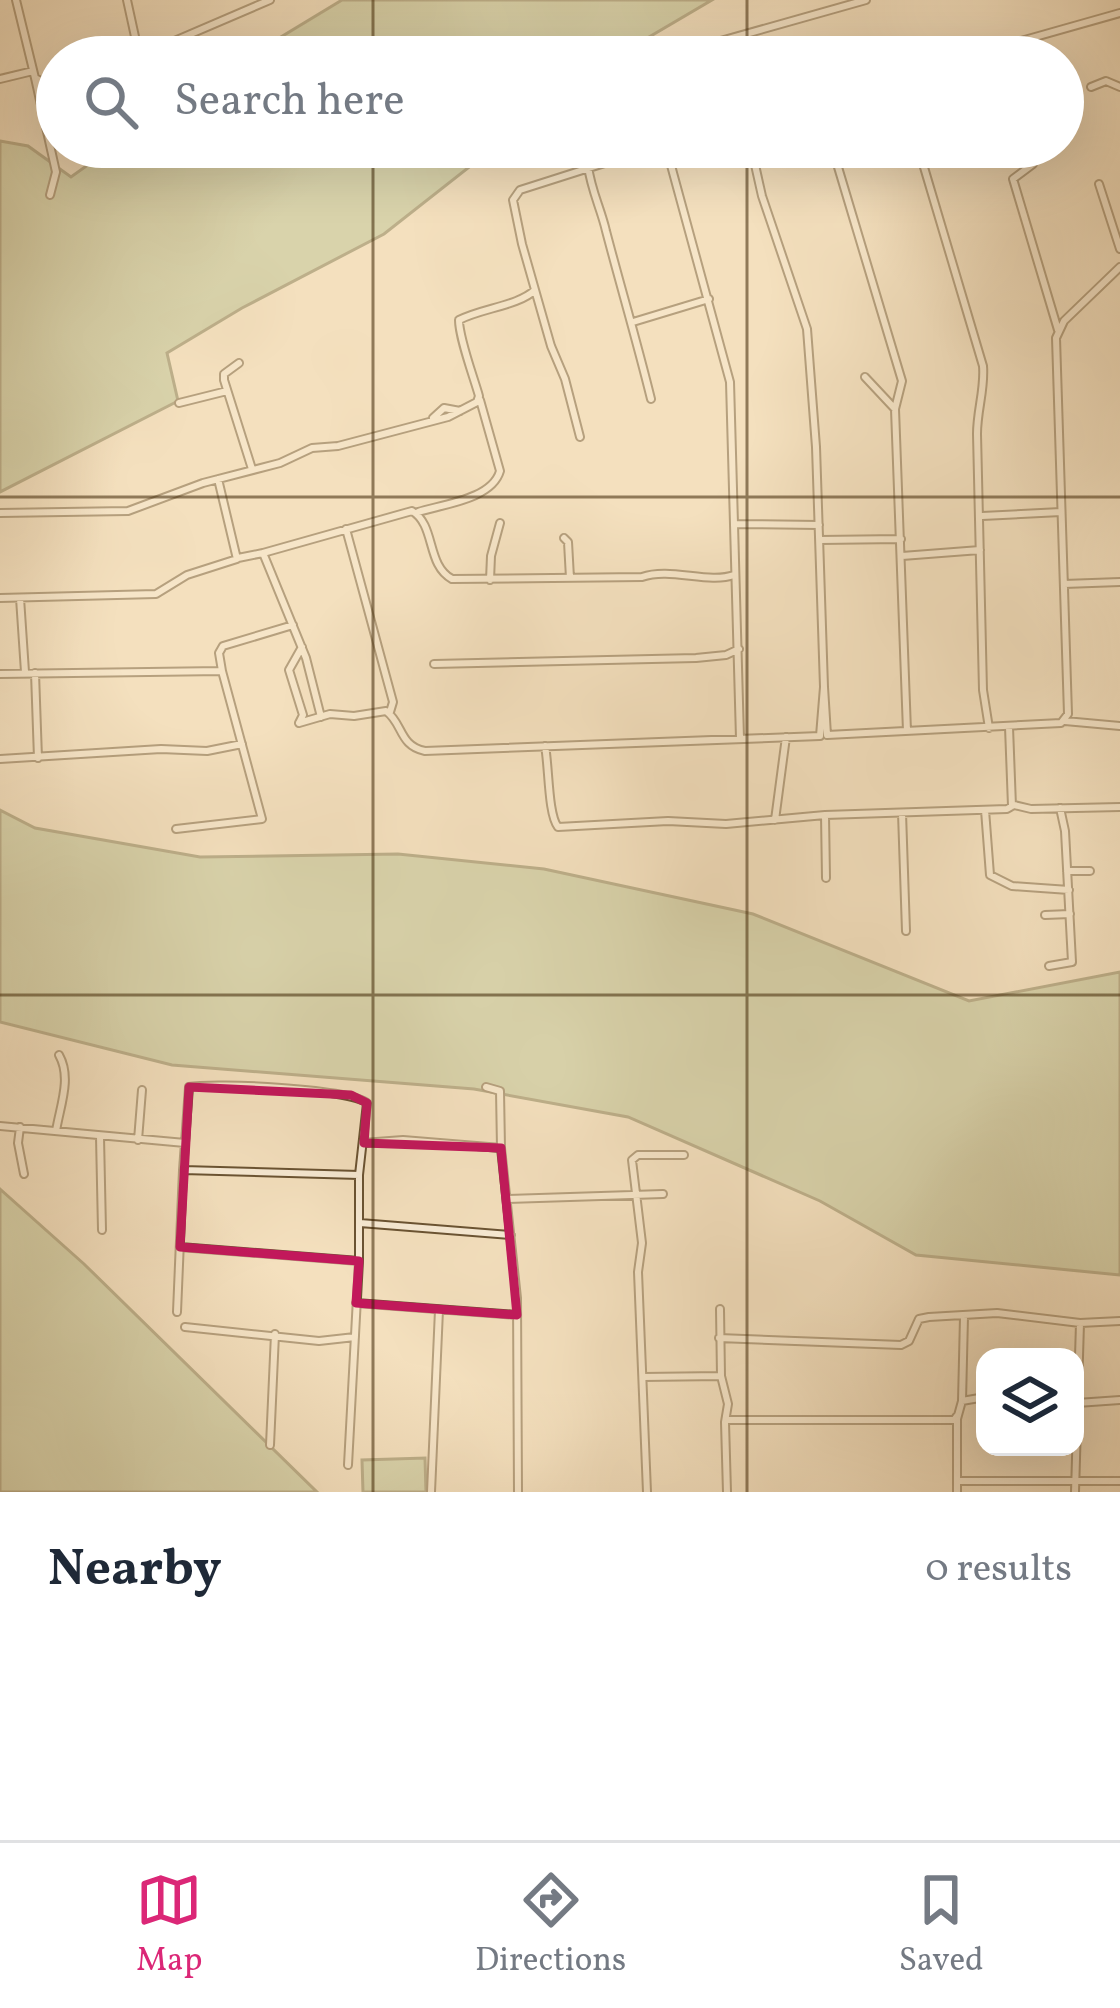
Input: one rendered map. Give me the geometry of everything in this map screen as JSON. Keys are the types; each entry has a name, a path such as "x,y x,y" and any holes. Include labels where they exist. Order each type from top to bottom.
{"street":[{"path":"16,0 36,83"},
{"path":"127,0 134,36"},
{"path":"187,36 270,0"},
{"path":"740,36 866,0"},
{"path":"1038,36 1120,13"},
{"path":"0,80 34,74"},
{"path":"1091,86 1106,81 1120,87"},
{"path":"50,195 55,168"},
{"path":"580,437 514,213 514,194 583,168"},
{"path":"589,168 651,399"},
{"path":"672,168 730,382 740,738"},
{"path":"756,168 807,329 827,735 1065,721 1120,726"},
{"path":"838,168 902,381 895,409 907,731"},
{"path":"924,168 983,366 984,385 977,398 983,690 989,728"},
{"path":"1025,168 1013,179 1058,330 1065,721"},
{"path":"1099,184 1120,249"},
{"path":"1058,330 1120,267"},
{"path":"0,598 156,594 188,575 238,559 485,491 499,479 458,323 535,290"},
{"path":"633,322 709,299"},
{"path":"239,363 224,374 252,470"},
{"path":"866,377 895,409"},
{"path":"179,403 227,392"},
{"path":"0,513 128,511 280,463 311,448 369,439 460,411 477,402 478,396"},
{"path":"218,479 238,559"},
{"path":"418,512 444,576 490,580 652,573 724,579 734,575"},
{"path":"982,515 1061,512"},
{"path":"490,580 500,523"},
{"path":"736,524 819,525"},
{"path":"346,529 391,693 390,712 402,739 420,751 820,736 824,687"},
{"path":"564,538 570,578"},
{"path":"820,540 901,539"},
{"path":"902,556 980,550"},
{"path":"263,553 302,646 323,716"},
{"path":"1063,584 1120,582"},
{"path":"20,598 25,672"},
{"path":"176,829 262,819 219,653 224,646 292,625"},
{"path":"302,646 289,676 303,716 299,723 323,716 390,712"},
{"path":"434,664 696,658 740,649"},
{"path":"0,674 222,671"},
{"path":"35,673 38,758"},
{"path":"1009,727 1012,806"},
{"path":"775,820 786,737"},
{"path":"0,759 161,749 208,751 242,744"},
{"path":"545,746 552,781 551,819 558,827 1012,806 1120,807"},
{"path":"1049,966 1072,962 1060,808"},
{"path":"985,810 988,871 993,878 1024,888 1069,890"},
{"path":"902,813 906,932"},
{"path":"825,815 822,862 826,878"},
{"path":"1067,871 1090,871"},
{"path":"1045,915 1070,914"},
{"path":"56,1131 66,1081 59,1055"},
{"path":"177,1312 187,1091 196,1085 321,1091 362,1098 367,1103 359,1175 348,1465"},
{"path":"486,1087 500,1090 500,1148 517,1315 518,1492"},
{"path":"138,1140 142,1090"},
{"path":"0,1126 184,1143"},
{"path":"20,1127 24,1174"},
{"path":"100,1137 103,1230"},
{"path":"363,1143 403,1140 500,1148"},
{"path":"646,1492 641,1243 634,1156 685,1155"},
{"path":"183,1170 359,1175"},
{"path":"507,1199 663,1194"},
{"path":"359,1223 511,1235"},
{"path":"180,1247 359,1261"},
{"path":"356,1304 517,1315"},
{"path":"719,1309 721,1376 727,1393 727,1492"},
{"path":"431,1492 439,1310"},
{"path":"719,1338 902,1345 909,1341 919,1319 997,1313 1080,1323 1120,1321"},
{"path":"957,1492 964,1317"},
{"path":"1079,1348 1080,1323"},
{"path":"185,1327 319,1341 355,1337"},
{"path":"270,1445 275,1334"},
{"path":"643,1377 721,1376"},
{"path":"962,1400 976,1398"},
{"path":"1084,1399 1120,1400"},
{"path":"726,1420 849,1423 954,1420 957,1416"},
{"path":"1075,1492 1076,1456"},
{"path":"956,1480 1120,1481"}],"highlighted area":[{"path":"189,1087 351,1095 367,1103 364,1143 501,1148 517,1315 356,1303 359,1261 180,1247"}],"green space":[{"path":"342,0 712,0 651,36 283,36"},
{"path":"0,141 28,146 36,152 36,168 59,168 71,177 84,168 468,168 384,234 167,353 178,401 0,492"},
{"path":"0,810 35,828 200,857 398,854 544,869 753,914 969,1001 1120,972 1120,1275 916,1255 820,1201 628,1117 474,1089 172,1065 0,1022"},
{"path":"0,1189 84,1264 317,1492 0,1492"},
{"path":"425,1458 426,1492 363,1492 362,1460"}]}
